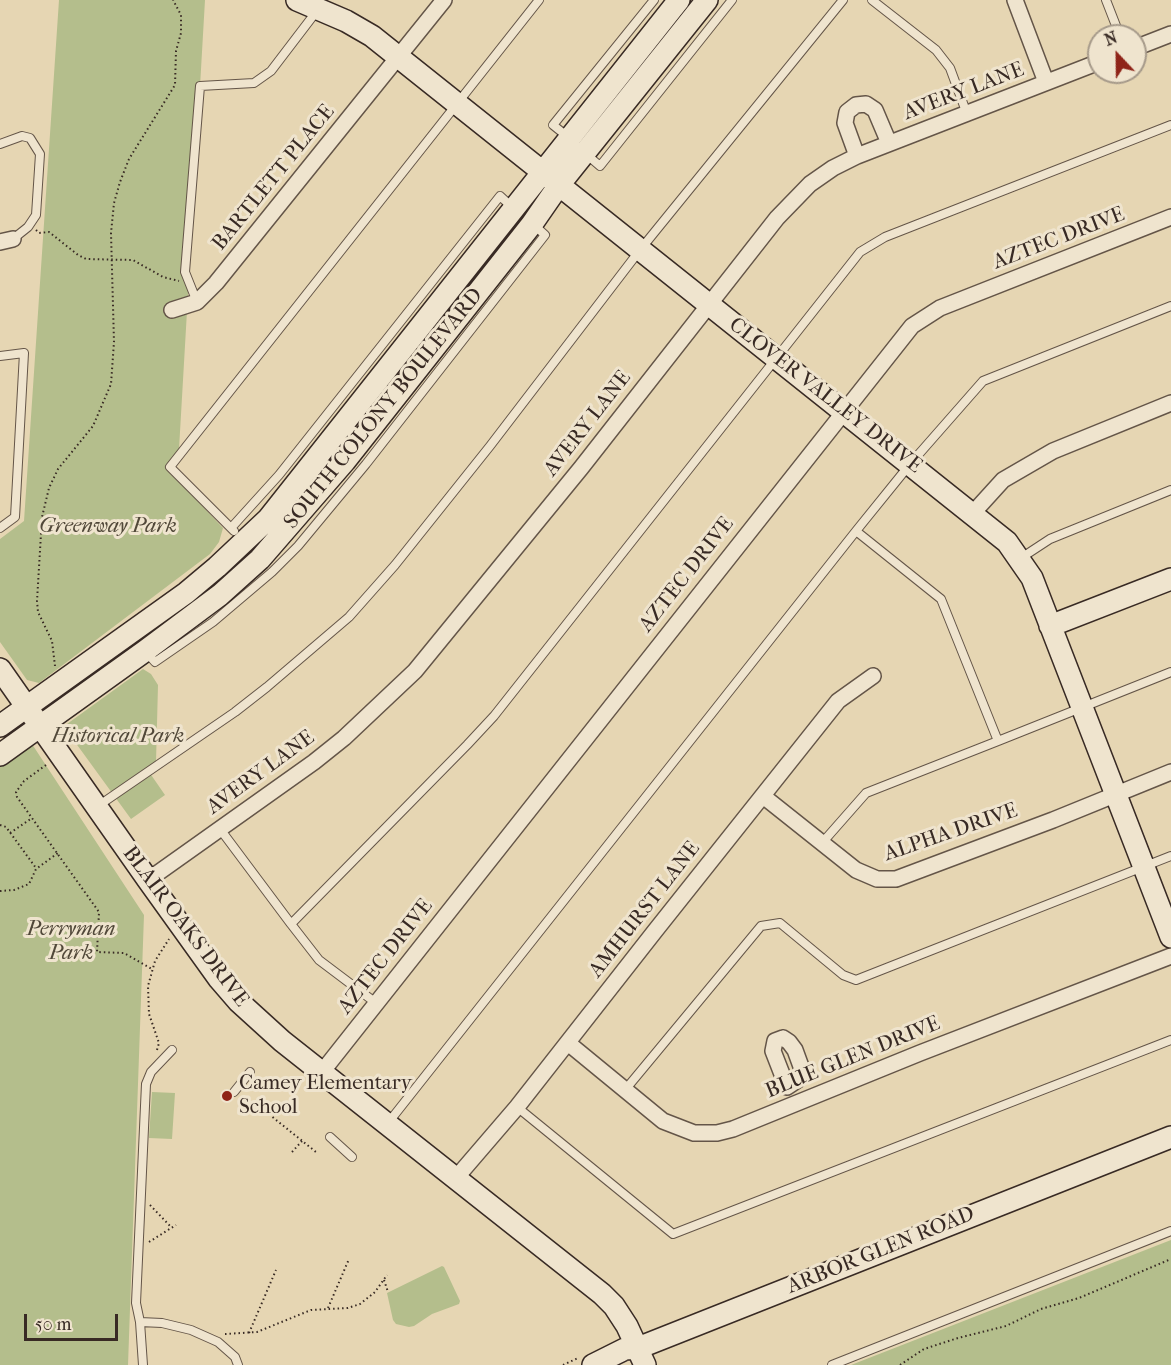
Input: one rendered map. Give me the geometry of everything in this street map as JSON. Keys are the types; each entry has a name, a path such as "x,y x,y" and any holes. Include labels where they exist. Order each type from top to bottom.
{"street":[{"name":"CLOVER VALLEY DRIVE","path":"297,0 319,8 372,36 1008,542 1032,578 1171,937"},
{"name":"BARTLETT PLACE","path":"172,310 197,302 216,283 444,0"},
{"name":"SOUTH COLONY BOULEVARD","path":"0,726 186,593 238,535 268,519 679,0"},
{"name":"SOUTH COLONY BOULEVARD","path":"0,755 220,595 266,565 532,224 559,185 707,0"},
{"path":"1016,0 1046,82"},
{"path":"1147,43 1171,34"},
{"name":"AVERY LANE","path":"148,880 344,738 415,671 581,468 792,201 810,184 833,168 857,156 1087,67"},
{"path":"857,156 845,123 847,112 856,105 867,104 875,110 889,143"},
{"name":"AZTEC DRIVE","path":"322,1072 912,326 957,300 1171,217"},
{"path":"973,513 1004,480 1053,451 1171,403"},
{"path":"1050,626 1171,579"},
{"name":"BLAIR OAKS DRIVE","path":"0,669 219,980 238,1001 260,1022 322,1072 602,1294 621,1317 641,1356"},
{"name":"AMHURST LANE","path":"456,1178 517,1107 838,702 873,676"},
{"name":"ALPHA DRIVE","path":"763,796 856,870 877,879 896,879 1171,772"},
{"name":"BLUE GLEN DRIVE","path":"568,1043 663,1121 694,1133 717,1133 733,1129 1171,956"},
{"path":"787,1087 794,1104"},
{"name":"ARBOR GLEN ROAD","path":"592,1365 625,1349 641,1356 1171,1137"}],"lane":[{"path":"266,565 170,467 539,0"},
{"path":"569,138 553,125 654,0"},
{"path":"585,153 600,166 732,0"},
{"path":"96,807 243,706 349,617 395,565 490,446 640,250 843,0"},
{"path":"872,0 936,50 950,69 967,114"},
{"path":"1106,0 1115,24"},
{"path":"197,302 185,272 200,86 254,83 271,71 319,8"},
{"path":"291,924 494,716 860,252 885,237 1171,125"},
{"path":"0,144 22,136 30,138 40,154 36,215 31,222 7,241"},
{"path":"387,1124 856,531 911,463 983,381 1171,306"},
{"path":"0,356 24,353 15,517 0,528"},
{"path":"1020,558 1050,539 1171,490"},
{"path":"856,531 941,599 998,741"},
{"path":"822,843 866,793 1171,672"},
{"path":"220,829 319,960 376,1003"},
{"path":"625,1090 761,926 780,923 843,975 856,980 1171,856"},
{"path":"517,1107 673,1234 1171,1040"},
{"path":"143,1365 140,1322 136,1303 146,1084 151,1072 172,1050"},
{"path":"234,1092 250,1072"},
{"path":"330,1137 352,1157"},
{"path":"832,1365 1171,1231"},
{"path":"140,1322 162,1323 191,1330 218,1342 235,1357 238,1365"}],"path":[{"path":"55,669 52,641 38,612 41,532 45,501 58,470 93,426 111,384 114,342 111,260 114,203 129,159 175,85 176,51 181,33 182,15 173,0"},
{"path":"31,222 39,233 49,232 86,259 133,261 172,280 188,279"},
{"path":"48,764 24,781 16,792 17,796 99,912 97,952 124,953 152,969"},
{"path":"10,833 32,818"},
{"path":"0,825 6,827 36,869"},
{"path":"0,891 14,890 29,884 36,869 58,853"},
{"path":"156,1056 159,1043 149,1014 147,998 152,969 172,935"},
{"path":"255,1103 316,1152"},
{"path":"292,1152 302,1141"},
{"path":"148,1213 148,1203 171,1228"},
{"path":"148,1234 147,1244 176,1225"},
{"path":"328,1308 349,1259"},
{"path":"900,1365 924,1349 1006,1326 1041,1309 1079,1298 1171,1259"},
{"path":"249,1333 276,1270"},
{"path":"230,1340 219,1333 231,1335 249,1333 267,1329 299,1313 328,1308 348,1308 360,1304 375,1292 387,1275"},
{"path":"384,1280 388,1292"}],"green space":[{"name":"Greenway Park","path":"59,0 205,0 179,449 166,467 223,528 219,542 210,554 39,683 27,680 0,642 0,539 24,521"},
{"name":"Historical Park","path":"143,669 151,674 158,685 156,762 147,769 165,795 131,819 67,731 67,724"},
{"name":"Perryman Park","path":"30,741 144,915 128,1365 0,1365 0,763"},
{"path":"152,1092 175,1093 172,1139 149,1138"},
{"path":"1171,1240 1171,1365 851,1365"},
{"path":"442,1266 460,1301 459,1304 432,1314 414,1326 396,1324 387,1293"}],"place":[{"name":"Camey Elementary School","path":"227,1096"}]}
